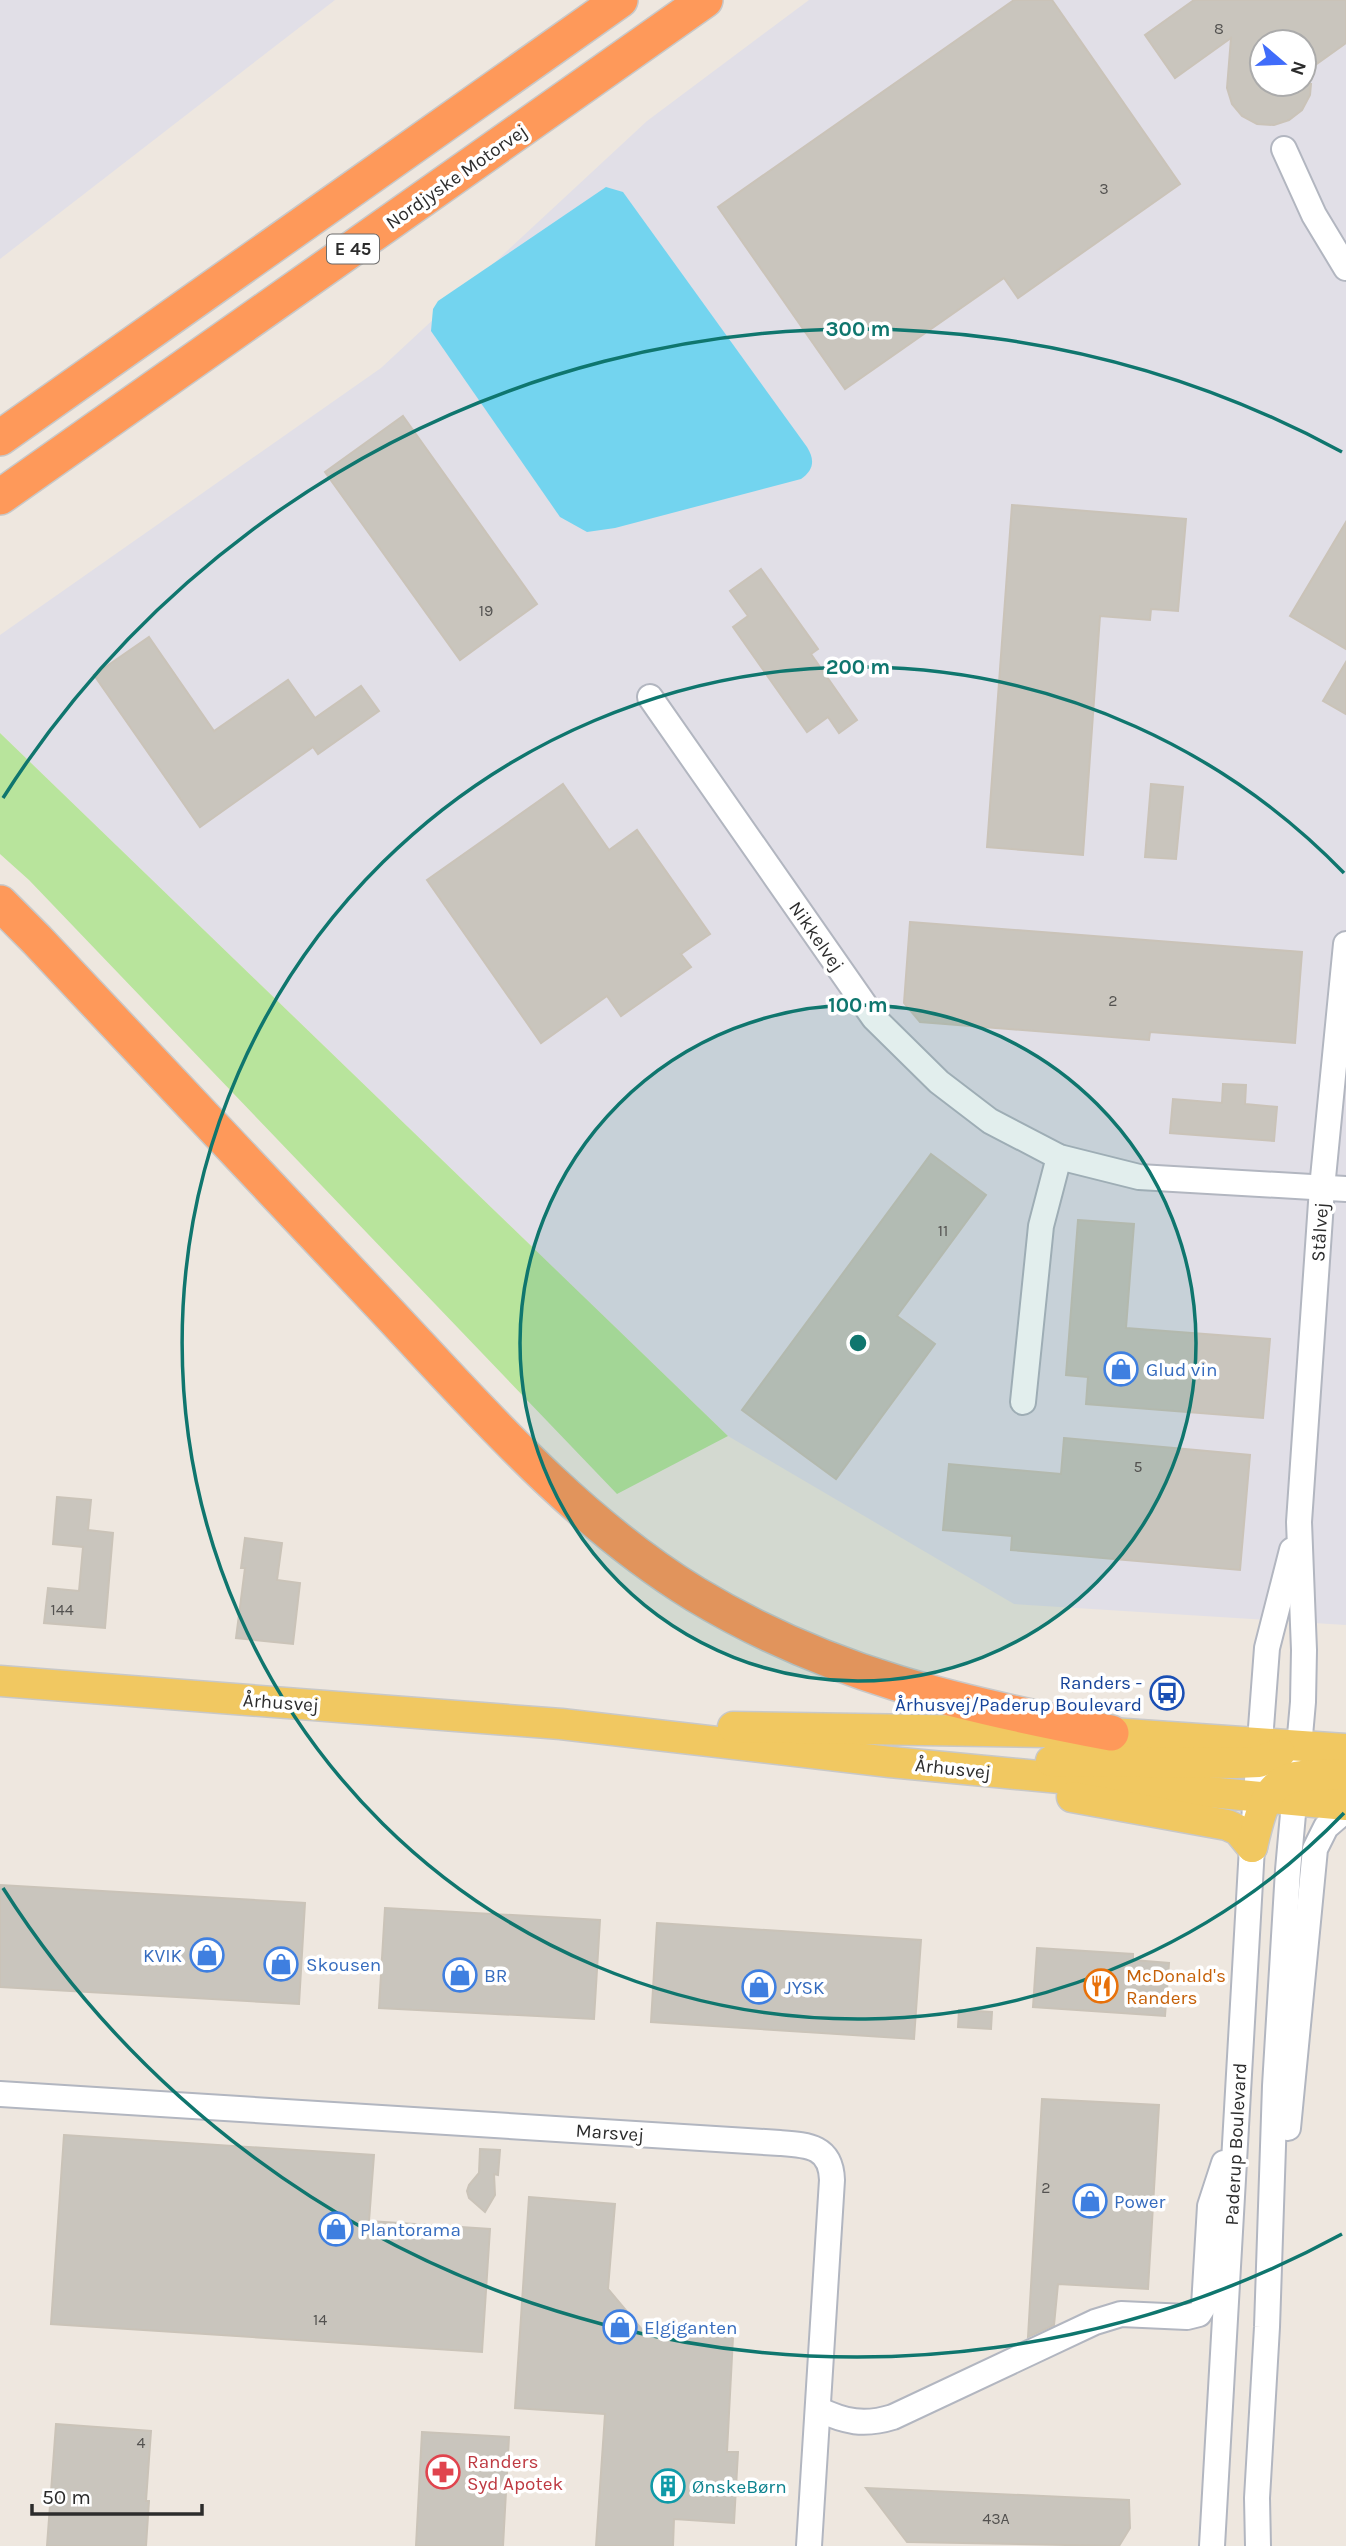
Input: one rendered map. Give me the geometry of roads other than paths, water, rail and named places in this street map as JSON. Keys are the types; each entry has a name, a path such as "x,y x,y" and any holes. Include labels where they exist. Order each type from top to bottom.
{"highway":[{"name":"E 45","path":"0,438 620,0"},
{"name":"Nordjyske Motorvej","path":"0,497 705,0"},
{"path":"0,904 484,1414 580,1507 639,1555 730,1614 827,1659 874,1677 1005,1713 1111,1733"}],"main road":[{"name":"Århusvej","path":"0,1681 561,1724 890,1762 1278,1793 1346,1808"},
{"name":"Århusvej","path":"561,1724 1111,1733 1346,1749"},
{"path":"890,1762 1282,1744"},
{"path":"890,1762 1227,1825 1238,1830 1252,1847"},
{"path":"1252,1847 1260,1814 1278,1793 1346,1776"}],"street":[{"path":"1284,149 1314,215 1346,268"},
{"name":"Nikkelvej","path":"650,697 874,1018 939,1082 990,1121 1059,1157 1139,1177 1334,1188"},
{"name":"Stålvej","path":"1282,1744 1304,1650 1299,1522 1334,1188 1346,944"},
{"path":"1023,1402 1041,1226 1059,1157"},
{"name":"Stålvej","path":"1282,1744 1267,1648 1299,1522"},
{"name":"Paderup Boulevard","path":"1278,1793 1282,1744"},
{"name":"Paderup Boulevard","path":"1258,2546 1257,2498 1267,2327 1275,2085 1278,1793 1282,1744"},
{"path":"1267,2327 1315,1849 1326,1827 1346,1808"},
{"name":"Paderup Boulevard","path":"1212,2546 1252,1847"},
{"name":"Marsvej","path":"0,2094 767,2142 817,2148 832,2169 832,2180 809,2546"},
{"path":"818,2409 840,2420 873,2423 893,2417 1095,2322 1121,2315 1187,2317 1199,2314 1204,2306 1210,2206 1235,2129"}],"water":[{"path":"606,187 623,192 807,447 812,464 809,472 801,479 615,528 587,532 560,517 431,331 433,309 438,301"}],"place":[{"name":"Glud vin","path":"1121,1369"},
{"name":"Randers - Århusvej/Paderup Boulevard","path":"1167,1693"},
{"name":"KVIK","path":"207,1955"},
{"name":"Skousen","path":"281,1964"},
{"name":"BR","path":"460,1975"},
{"name":"McDonald's Randers","path":"1101,1986"},
{"name":"JYSK","path":"759,1987"},
{"name":"Power","path":"1090,2201"},
{"name":"Plantorama","path":"336,2229"},
{"name":"Elgiganten","path":"620,2327"},
{"name":"Randers Syd Apotek","path":"443,2472"},
{"name":"ØnskeBørn","path":"668,2486"}]}
